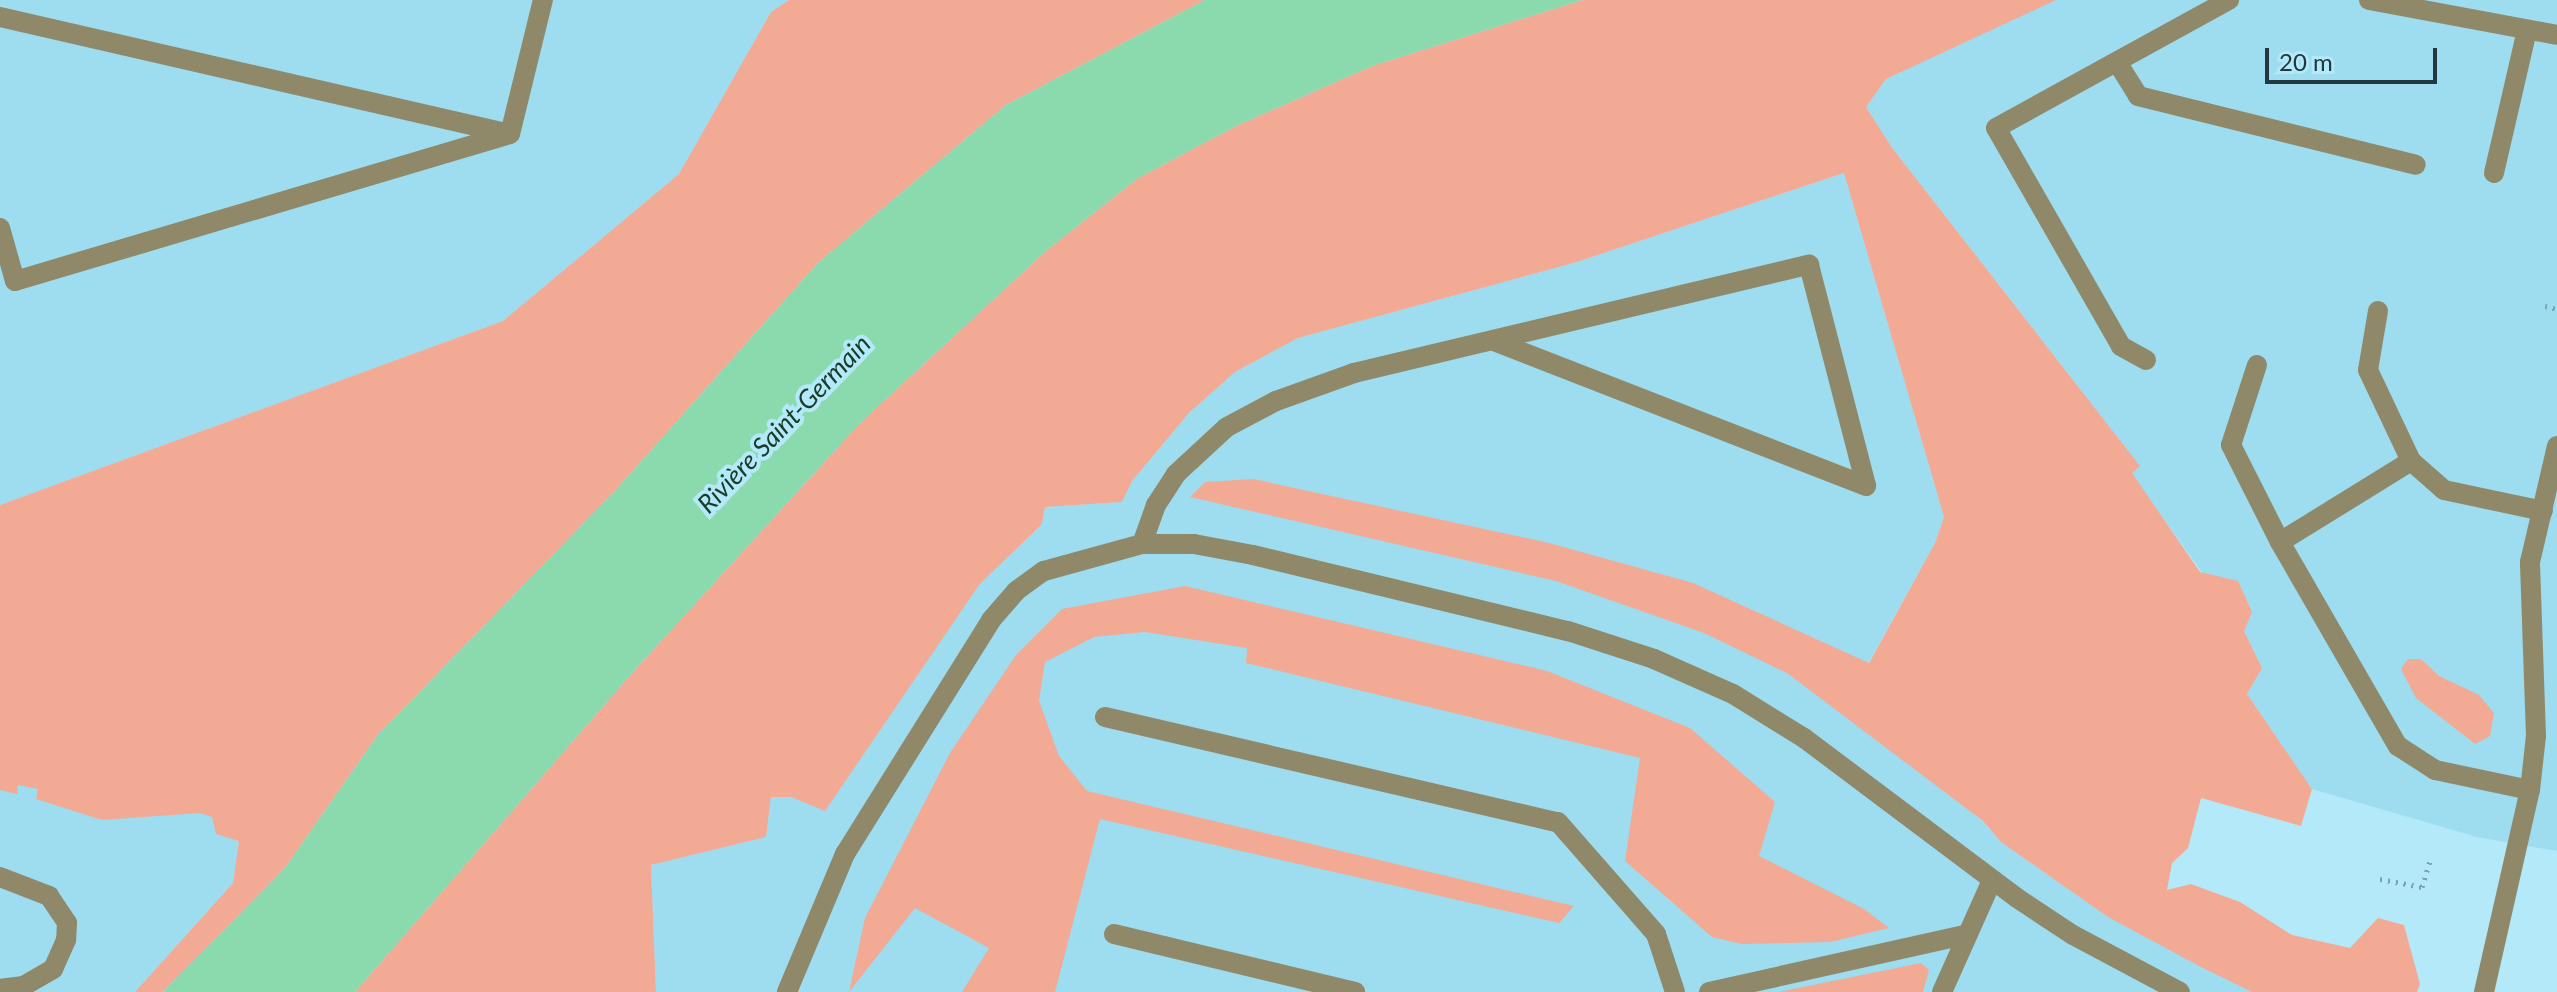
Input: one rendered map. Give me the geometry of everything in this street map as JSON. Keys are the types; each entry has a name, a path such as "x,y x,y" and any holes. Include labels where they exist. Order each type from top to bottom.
{"street":[{"path":"510,134 543,0"},
{"path":"2146,360 2121,346 1996,128 2229,0"},
{"path":"2369,0 2557,35"},
{"path":"0,17 510,134"},
{"path":"2494,173 2527,30"},
{"path":"2117,62 2138,96 2416,165"},
{"path":"0,228 15,281 510,134"},
{"path":"1142,544 1156,505 1176,474 1227,427 1276,401 1354,373 1492,340 1809,265 1866,486 1492,340"},
{"path":"2378,311 2368,370 2411,461 2444,490 2543,511"},
{"path":"2257,365 2231,445 2280,542 2398,746 2435,770 2530,790"},
{"path":"2484,992 2530,790 2536,736 2530,562 2557,446"},
{"path":"2280,542 2411,461"},
{"path":"787,992 845,854 991,620 1016,591 1044,571 1142,544 1194,544 1253,555 1568,631 1654,659 1733,694 1804,738 1992,880 2073,935 2180,992"},
{"path":"1105,717 1558,822 1656,934 1675,992"},
{"path":"0,877 49,896 67,923 66,940 53,969 24,986 0,989"},
{"path":"1942,992 1992,880"},
{"path":"1114,934 1355,992"},
{"path":"1709,992 1968,934"}],"path":[{"path":"2545,306 2557,309"},
{"path":"2380,879 2422,887 2430,860"}],"shaded area":[{"path":"0,0 789,0 771,12 679,174 503,321 0,505"},
{"path":"789,0 1205,0 1006,105 818,263 614,492 377,736 285,868 163,992 135,992 233,883 239,841 216,834 212,817 200,813 102,820 36,799 38,789 18,785 17,794 0,790 0,505 503,321 679,174 771,12"},
{"path":"1582,0 2056,0 1886,79 1866,107 1893,149 2140,466 2132,473 2200,572 2238,581 2252,612 2244,631 2262,668 2247,694 2312,789 2301,826 2201,798 2188,848 2172,863 2167,890 2191,884 2240,902 2292,935 2350,948 2378,918 2404,925 2420,984 2417,992 2252,992 2201,967 2108,917 2001,842 1983,821 1787,673 1704,633 1556,581 1190,497 1205,482 1253,479 1549,543 1693,583 1869,663 1935,543 1944,517 1844,173 1577,262 1298,338 1235,372 1189,413 1132,481 1122,502 1045,507 1042,524 979,585 825,811 791,797 771,797 766,837 651,865 656,992 355,992 632,673 860,423 1047,250 1138,178 1236,126 1372,66"},
{"path":"2046,0 2557,0 2557,851 2477,837 2312,789 2247,694 2262,668 2244,631 2131,473 2139,465 1893,149 1866,107 1886,79"},
{"path":"1844,173 1944,517 1935,543 1841,712 1983,821 2001,842 2108,917 2252,992 656,992 651,865 766,837 771,797 791,797 906,687 979,585 1042,524 1045,507 1122,502 1132,481 1189,413 1235,372 1298,338 1577,262"},
{"path":"1185,586 1547,671 1690,728 1775,802 1759,856 1864,909 1889,928 1830,942 1742,944 1712,937 1625,861 1640,758 1246,663 1247,648 1145,632 1094,637 1045,662 1039,701 1059,756 1087,791 1574,906 1559,923 1100,819 1055,992 962,992 989,948 915,908 849,992 865,918 950,753 1016,655 1062,609"},
{"path":"0,604 250,770 233,883 135,992 0,992"},
{"path":"2408,659 2421,659 2439,676 2479,695 2494,713 2490,736 2475,744 2416,698 2401,669"},
{"path":"1921,963 1929,970 1923,992 1778,992"}],"water":[{"name":"Rivière Saint-Germain","path":"1205,0 1582,0 1372,66 1236,126 1138,178 1047,250 860,423 632,673 355,992 163,992 285,868 377,736 614,492 818,263 1006,105"}]}
